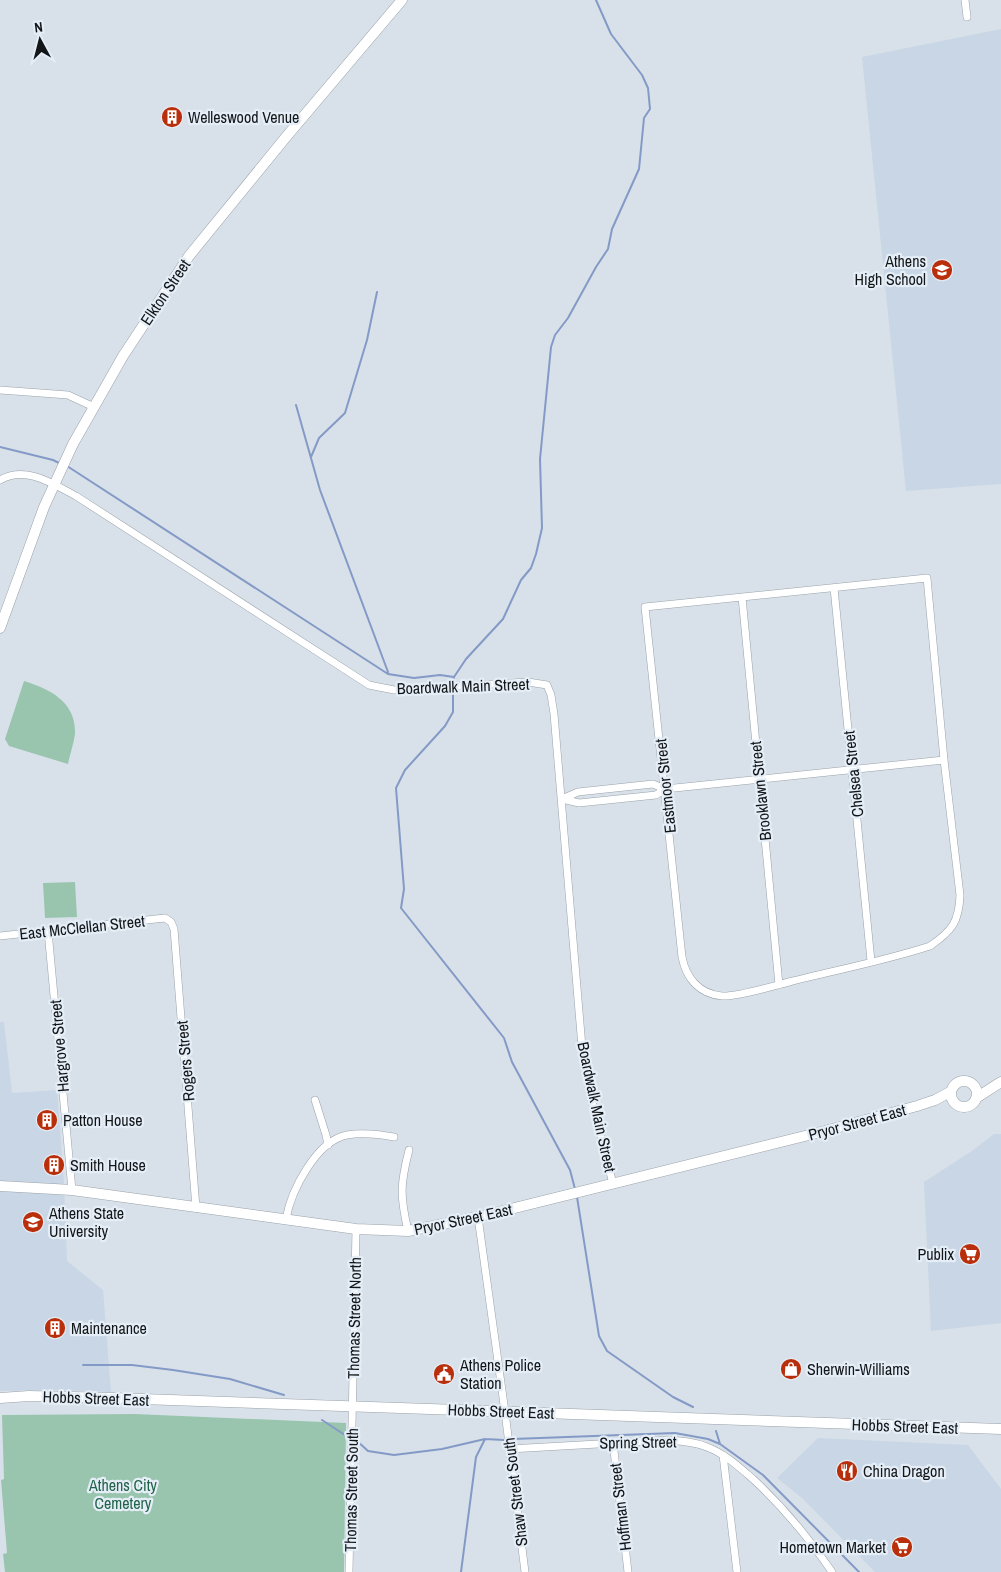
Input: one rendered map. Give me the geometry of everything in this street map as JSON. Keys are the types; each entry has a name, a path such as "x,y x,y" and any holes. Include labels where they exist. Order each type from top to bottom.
{"street":[{"name":"Elkton Street","path":"0,628 54,484 73,444 123,356 189,256 286,137 402,0"},
{"path":"965,0 967,16"},
{"path":"0,390 68,395 94,407"},
{"path":"0,480 6,476 20,474 36,476 54,484"},
{"name":"Boardwalk Main Street","path":"54,484 76,496 369,685 394,690 528,682 547,685 551,695 554,714 582,1047 590,1094 613,1184"},
{"name":"Eastmoor Street","path":"927,578 944,760 960,895 959,912 954,924 944,937 930,946 779,985 722,996 710,994 698,988 685,971 682,957 645,607 742,597 927,578"},
{"name":"Chelsea Street","path":"834,588 872,961"},
{"name":"Brooklawn Street","path":"742,597 779,985"},
{"path":"562,799 578,792 653,784 665,789 944,760"},
{"path":"562,799 579,802 656,795 665,789"},
{"name":"East McClellan Street","path":"0,936 165,918"},
{"name":"Rogers Street","path":"165,918 171,922 174,929 196,1208"},
{"name":"Hargrove Street","path":"48,931 72,1190"},
{"path":"974,1085 1001,1077"},
{"path":"976,1098 977,1091 974,1085 967,1081 960,1081 954,1085 950,1092 952,1100 958,1106 967,1107 976,1098 1001,1082"},
{"name":"Pryor Street East","path":"0,1186 72,1190 356,1229 408,1232 613,1184 917,1106 935,1100 950,1092"},
{"path":"315,1100 328,1145"},
{"name":"Pryor Street East","path":"917,1106 945,1103 958,1106"},
{"path":"286,1219 298,1182 310,1164 328,1145 345,1135 366,1133 394,1137"},
{"path":"408,1232 401,1203 401,1189 409,1150"},
{"name":"Shaw Street South","path":"478,1217 525,1572"},
{"name":"Thomas Street North","path":"352,1407 356,1229"},
{"name":"Hobbs Street East","path":"0,1398 28,1396 113,1398 1001,1429"},
{"name":"Thomas Street South","path":"350,1572 352,1407"},
{"name":"Spring Street","path":"509,1449 613,1442 685,1441 708,1447 734,1462 774,1499 810,1540 832,1572"},
{"name":"Hoffman Street","path":"613,1442 628,1572"},
{"path":"723,1455 737,1572"}],"shaded area":[{"name":"Athens High School","path":"1001,29 1001,484 906,491 862,57"},
{"name":"Athens State University","path":"0,1022 4,1022 12,1093 57,1090 64,1183 67,1261 103,1290 111,1392 0,1391"},
{"path":"994,1134 1001,1134 1001,1323 931,1331 924,1182 972,1151"},
{"path":"818,1438 968,1445 1001,1489 1001,1572 875,1572 802,1498 777,1478"}],"green space":[{"path":"24,681 43,688 60,698 71,713 75,733 68,764 9,746 5,739"},
{"path":"75,882 77,917 45,918 43,883"},
{"name":"Athens City Cemetery","path":"135,1414 346,1423 344,1572 5,1572 3,1554 7,1553 1,1480 4,1479 2,1415"}],"waterway":[{"path":"453,682 454,677 466,659 503,619 521,580 531,568 542,528 540,459 551,347 555,335 568,318 608,249 612,229 639,169 644,118 650,109 648,88 642,75 611,34 596,0"},
{"path":"311,457 319,438 345,413 367,340 377,292"},
{"path":"296,405 320,490 388,672"},
{"path":"0,447 59,463"},
{"path":"67,466 388,674 414,678 440,675 454,677"},
{"path":"453,695 453,712 445,726 405,770 396,788 404,889 401,908 504,1038 512,1062 570,1170 575,1189"},
{"path":"577,1197 599,1336 607,1351 673,1397 693,1407"},
{"path":"83,1365 132,1365 173,1370 230,1379 284,1395"},
{"path":"322,1420 348,1437"},
{"path":"716,1431 720,1444"},
{"path":"513,1439 675,1433 708,1439 720,1444 763,1475 859,1572"},
{"path":"356,1440 368,1451 394,1455 442,1449 485,1439 504,1440"},
{"path":"461,1572 476,1457 485,1439"}],"place":[{"name":"Welleswood Venue","path":"172,117"},
{"name":"Athens High School","path":"942,270"},
{"name":"Patton House","path":"47,1120"},
{"name":"Smith House","path":"54,1165"},
{"name":"Athens State University","path":"33,1222"},
{"name":"Publix","path":"970,1254"},
{"name":"Maintenance","path":"55,1328"},
{"name":"Sherwin-Williams","path":"791,1369"},
{"name":"Athens Police Station","path":"444,1374"},
{"name":"China Dragon","path":"847,1471"},
{"name":"Hometown Market","path":"902,1547"}]}
